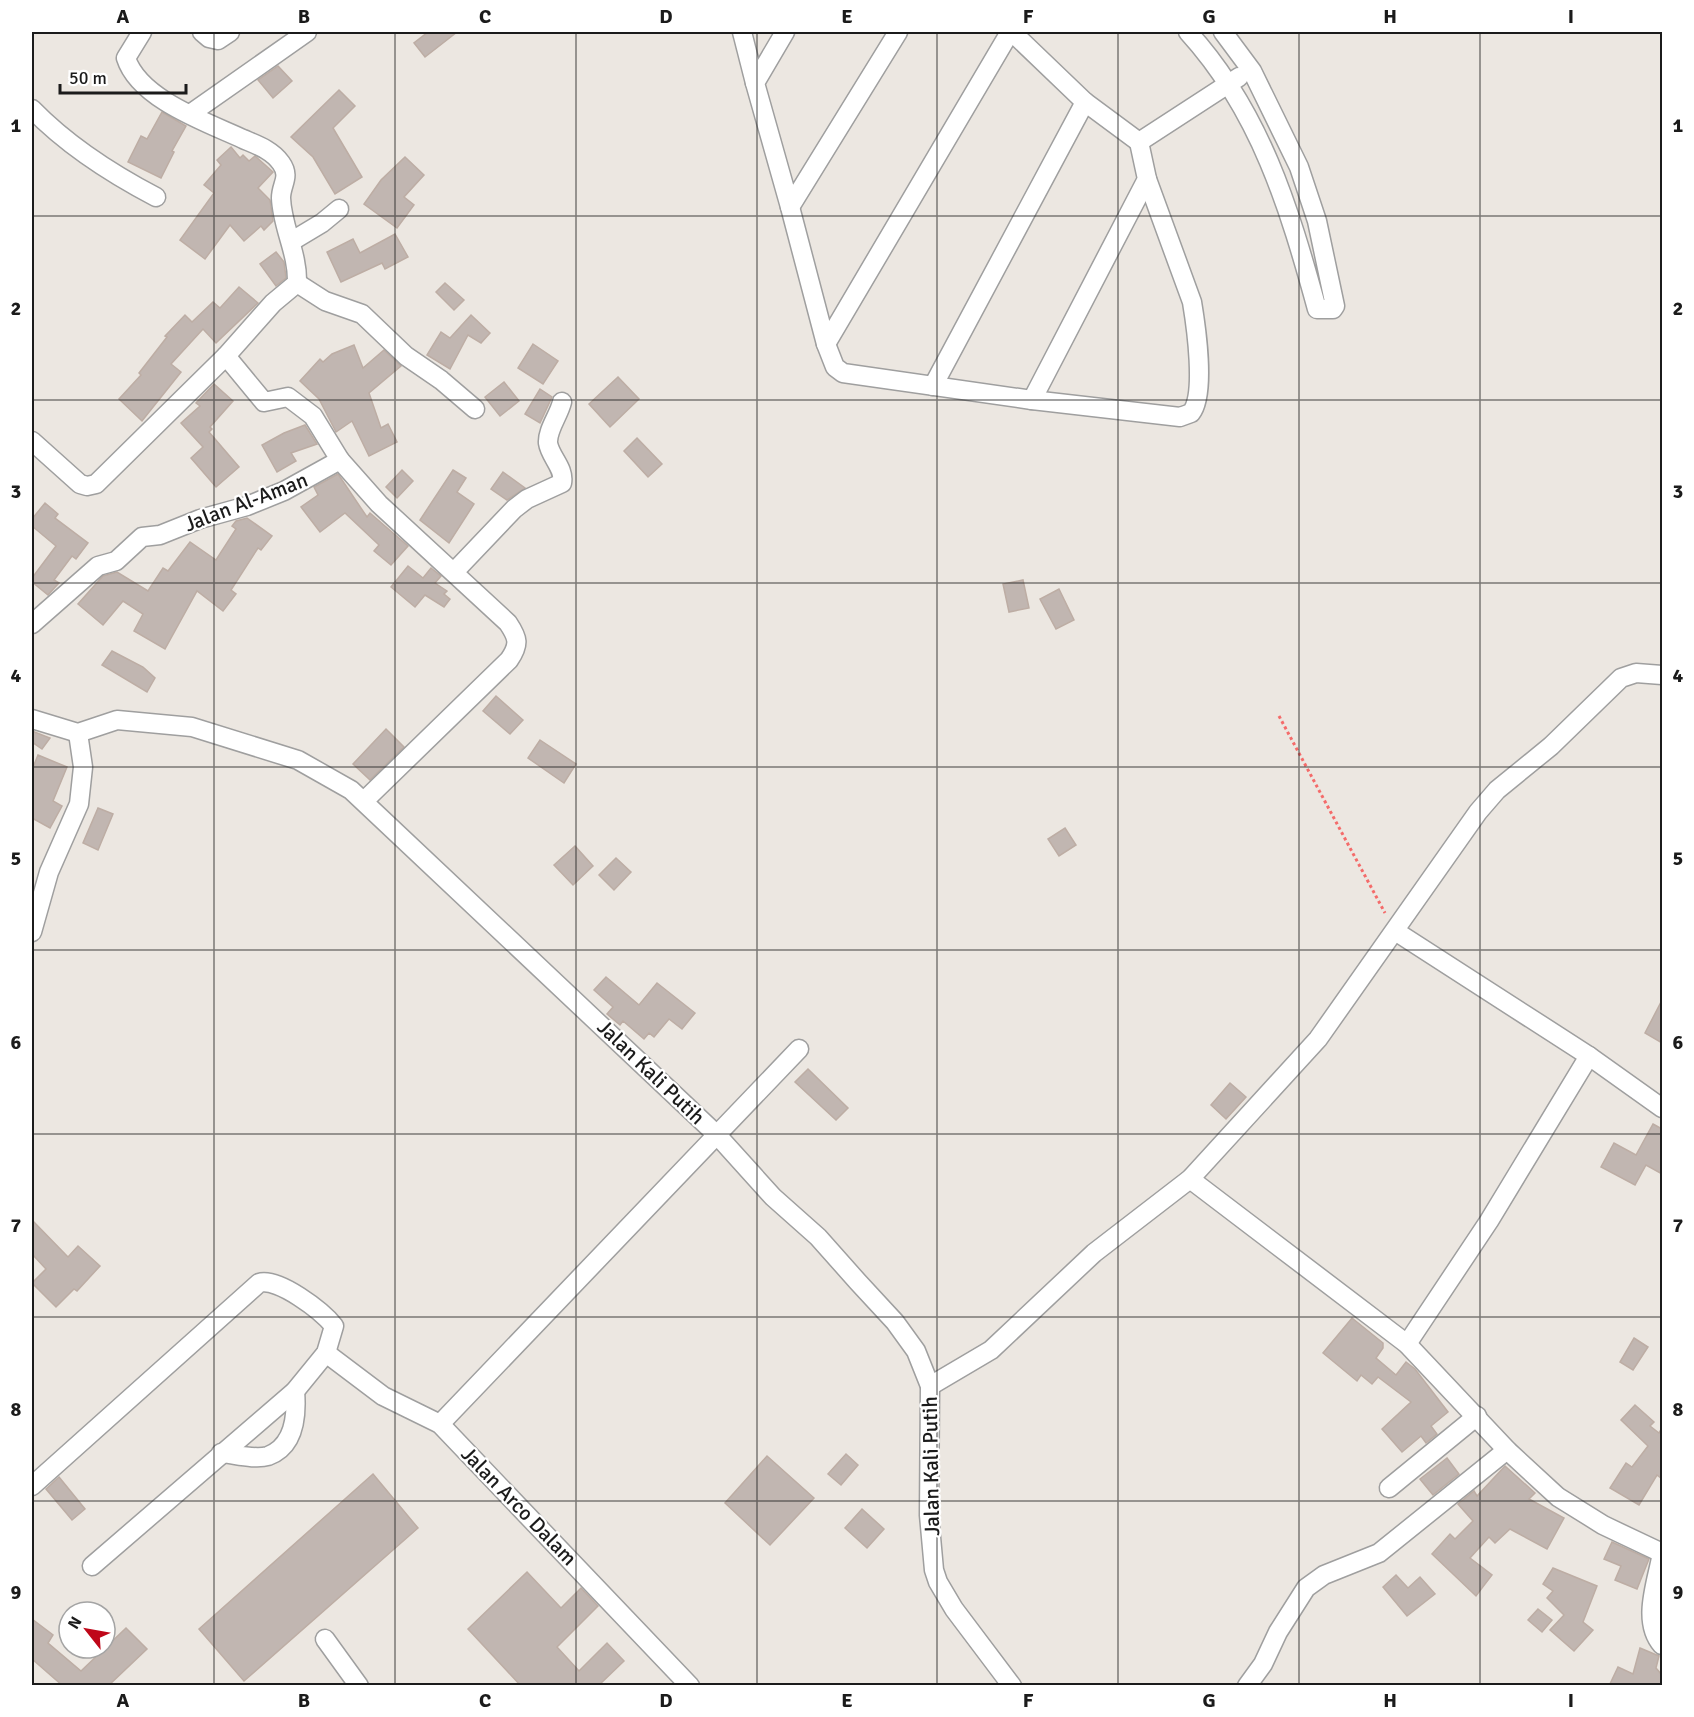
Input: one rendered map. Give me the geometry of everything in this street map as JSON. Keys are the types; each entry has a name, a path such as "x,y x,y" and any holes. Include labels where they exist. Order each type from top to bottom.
{"street":[{"path":"32,441 80,484 87,486 96,484 226,356 273,303 297,283 298,265 281,197 287,178 280,161 265,148 190,114 147,88 129,68 126,58 142,32"},
{"path":"202,32 209,38 218,40 230,32"},
{"path":"190,114 307,32"},
{"path":"742,32 826,344 835,367 843,373 1032,400 1180,417 1191,413 1196,408 1198,397 1197,338 1192,302 1147,179 1139,142 1085,102 1011,32 826,344"},
{"path":"755,83 785,32"},
{"path":"790,207 898,32"},
{"path":"1188,32 1217,63 1275,169 1295,228 1317,309 1333,309 1335,306 1317,221 1302,178 1252,71 1223,32"},
{"path":"1139,142 1229,82 1252,71"},
{"path":"933,386 1085,102"},
{"path":"32,109 72,145 109,172 156,197"},
{"path":"1032,400 1147,179"},
{"path":"291,241 322,223 339,209"},
{"path":"297,283 325,302 362,314 406,356 441,380 475,410"},
{"path":"226,356 264,402 288,398 308,411 340,460 379,504 507,623 517,637 517,647 509,660 364,801"},
{"path":"454,572 496,526 521,504 562,483 563,476 548,444 549,434 562,402"},
{"name":"Jalan Al-Aman","path":"32,624 98,566 116,561 142,537 160,535 200,519 247,506 284,491 340,460"},
{"path":"930,1386 991,1350 1094,1253 1190,1179 1318,1039 1462,833 1497,790 1559,738 1621,678 1636,673 1662,675"},
{"path":"32,719 78,733 83,767 78,804 49,872 32,932"},
{"name":"Jalan Kali Putih","path":"78,733 117,720 192,727 297,760 364,801 717,1135 773,1197 818,1238 895,1322 916,1351 930,1386 929,1515 934,1570 944,1594 976,1641 1012,1686"},
{"path":"1395,931 1589,1056 1662,1108"},
{"path":"440,1424 786,1060 799,1050"},
{"path":"1407,1344 1489,1221 1589,1056"},
{"path":"1190,1179 1407,1344 1478,1416 1507,1450 1558,1497 1603,1526 1662,1551 1650,1619 1653,1632 1662,1646"},
{"path":"32,1486 259,1283 267,1280 280,1285 327,1318 333,1326 326,1353 295,1391 92,1566"},
{"name":"Jalan Arco Dalam","path":"326,1353 383,1396 440,1424 690,1686"},
{"path":"221,1453 267,1456 285,1444 293,1430 296,1409 295,1391"},
{"path":"1389,1488 1478,1416"},
{"path":"1247,1686 1268,1656 1278,1632 1306,1588 1324,1575 1379,1553 1507,1450"},
{"path":"325,1639 358,1686"}],"path":[{"path":"1279,717 1395,931"}],"building":[{"path":"428,32 457,32 425,57 414,43"},
{"path":"278,66 292,81 273,98 258,80"},
{"path":"339,90 355,106 333,128 362,177 335,194 313,157 291,137"},
{"path":"162,112 186,126 161,178 128,162 141,136 147,139"},
{"path":"231,147 240,158 243,155 249,161 255,156 273,172 258,188 270,200 273,221 264,230 261,226 244,241 230,225 205,259 180,240 214,193 204,185 221,165 217,160"},
{"path":"405,157 424,175 404,197 414,205 397,228 364,204 381,180"},
{"path":"395,234 408,257 385,269 382,263 341,282 327,252 353,239 360,253"},
{"path":"276,252 284,262 286,278 276,286 260,264"},
{"path":"445,283 464,300 454,310 436,292"},
{"path":"239,287 258,303 216,343 203,329 171,364 181,372 142,421 119,399 141,375 139,373 167,337 165,336 185,315 192,322 213,302 220,308"},
{"path":"471,315 490,333 481,343 468,335 450,369 427,355 441,332 450,338"},
{"path":"533,344 558,361 543,384 518,368"},
{"path":"354,345 363,368 384,350 401,366 369,393 381,428 388,424 397,442 369,456 352,421 336,432 319,399 300,381 320,359 323,362 332,354"},
{"path":"618,377 639,399 610,427 589,404"},
{"path":"504,382 519,401 500,416 485,397"},
{"path":"214,384 233,401 210,427 212,429 209,432 239,467 216,487 191,458 203,447 181,423 200,406 196,403"},
{"path":"540,389 552,397 540,423 525,414"},
{"path":"305,425 317,444 291,453 296,461 277,472 262,445"},
{"path":"637,438 662,464 648,477 624,451"},
{"path":"402,470 413,481 397,498 386,487"},
{"path":"453,470 466,478 457,492 474,504 449,543 420,520"},
{"path":"503,472 525,488 507,500 491,489"},
{"path":"338,474 367,517 370,513 408,546 391,565 374,551 379,545 345,513 320,532 301,507 318,495 314,487"},
{"path":"45,503 58,514 55,518 88,543 76,559 72,556 54,580 59,583 48,595 32,582 32,578 56,546 32,526 32,519"},
{"path":"247,518 272,536 261,550 258,548 231,590 236,594 223,611 197,591 165,649 134,631 143,614 123,601 103,625 78,604 103,576 117,572 148,591 163,568 168,571 190,542 216,560 236,529 232,526 236,521"},
{"path":"408,566 423,578 431,568 441,576 435,583 447,591 444,594 450,599 444,607 425,595 415,607 391,587"},
{"path":"1023,580 1029,608 1009,612 1003,584"},
{"path":"1059,589 1074,620 1056,629 1040,599"},
{"path":"112,651 143,667 155,678 147,692 102,665"},
{"path":"496,696 523,720 510,734 483,711"},
{"path":"386,729 404,747 370,780 353,764"},
{"path":"32,731 50,738 42,749 32,742"},
{"path":"540,740 576,764 564,783 528,758"},
{"path":"38,755 67,767 53,801 62,806 50,828 32,818 32,770"},
{"path":"98,808 113,814 98,850 83,843"},
{"path":"1065,828 1076,845 1059,856 1048,839"},
{"path":"575,846 593,866 573,885 554,865"},
{"path":"616,858 631,872 614,890 599,875"},
{"path":"606,977 639,1005 657,983 695,1013 682,1029 669,1019 654,1037 649,1033 644,1039 623,1021 620,1025 607,1014 613,1007 594,990"},
{"path":"1662,1000 1662,1043 1645,1033"},
{"path":"808,1069 848,1108 836,1120 795,1082"},
{"path":"1230,1083 1246,1097 1226,1119 1211,1105"},
{"path":"1653,1124 1662,1129 1662,1174 1646,1165 1635,1185 1601,1167 1614,1143 1636,1155"},
{"path":"32,1220 68,1257 78,1246 100,1266 77,1291 74,1289 56,1307 32,1283 46,1269 32,1254"},
{"path":"1352,1318 1383,1343 1383,1348 1376,1358 1396,1375 1406,1362 1415,1369 1448,1412 1431,1426 1437,1434 1426,1443 1421,1436 1402,1452 1382,1429 1411,1402 1378,1377 1372,1384 1361,1375 1357,1381 1323,1353"},
{"path":"1634,1338 1648,1347 1633,1370 1620,1362"},
{"path":"1635,1405 1654,1422 1650,1426 1659,1433 1662,1428 1662,1479 1657,1475 1639,1505 1610,1488 1626,1463 1632,1467 1648,1446 1621,1420"},
{"path":"846,1454 858,1465 841,1485 828,1474"},
{"path":"767,1456 814,1498 770,1545 725,1503"},
{"path":"1447,1458 1459,1474 1433,1495 1420,1479"},
{"path":"1505,1466 1535,1493 1529,1499 1564,1518 1547,1549 1510,1529 1495,1543 1489,1537 1470,1558 1492,1575 1476,1596 1432,1554 1450,1534 1455,1539 1473,1521 1458,1504 1474,1491 1477,1496"},
{"path":"373,1474 418,1528 244,1681 199,1629"},
{"path":"59,1477 85,1509 72,1520 46,1489"},
{"path":"862,1509 884,1529 867,1548 845,1528"},
{"path":"1612,1542 1649,1559 1637,1589 1615,1580 1621,1566 1604,1559"},
{"path":"1553,1568 1597,1586 1583,1622 1593,1630 1574,1651 1550,1630 1564,1615 1547,1598 1553,1591 1543,1584"},
{"path":"527,1572 561,1608 581,1588 598,1606 557,1647 579,1671 607,1643 624,1661 598,1686 521,1686 468,1629"},
{"path":"1396,1575 1408,1588 1420,1577 1435,1594 1407,1616 1383,1587"},
{"path":"1538,1609 1552,1620 1542,1632 1528,1620"},
{"path":"32,1619 53,1635 48,1643 57,1651 57,1660 68,1660 81,1671 93,1660 117,1660 117,1637 126,1628 147,1649 108,1686 63,1686 32,1659"},
{"path":"1640,1648 1659,1656 1656,1668 1662,1675 1662,1686 1609,1686 1618,1667 1633,1674"}]}
